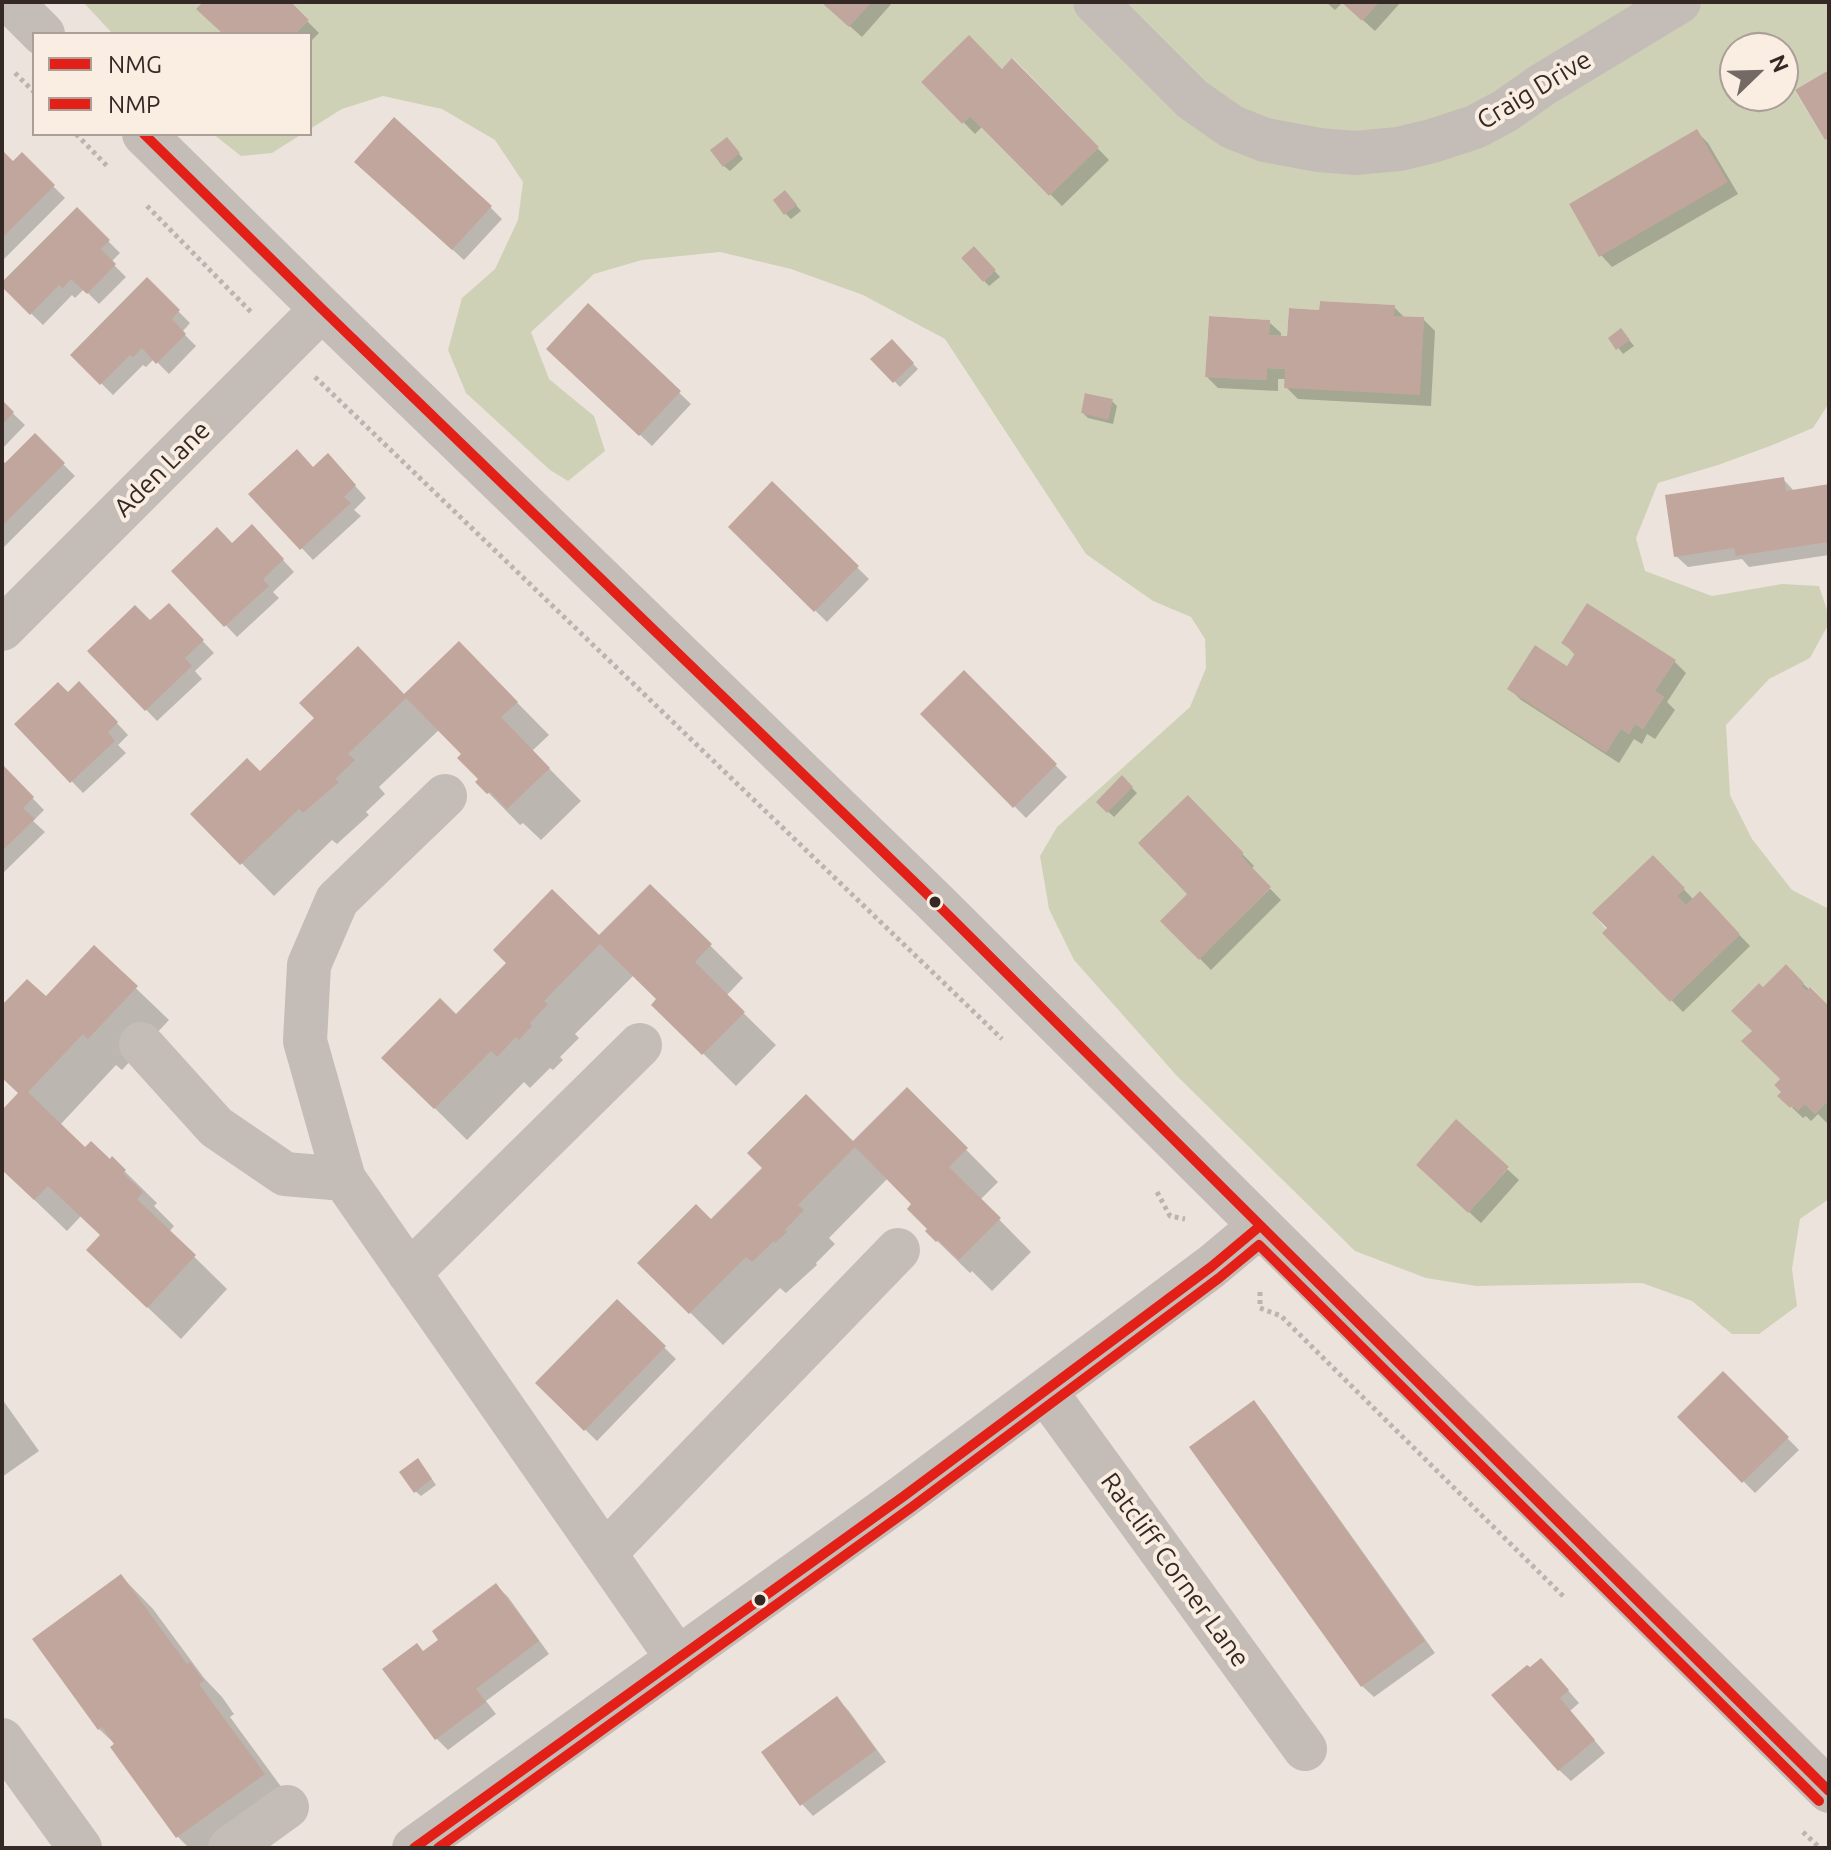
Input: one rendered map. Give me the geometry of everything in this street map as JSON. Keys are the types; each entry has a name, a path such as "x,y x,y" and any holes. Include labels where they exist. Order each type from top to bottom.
{"street":[{"path":"11,2 41,32"},
{"name":"Craig Drive","path":"1095,2 1192,99 1232,127 1265,140 1355,153 1399,149 1475,127 1679,2"},
{"path":"146,136 932,899 1829,1791"},
{"name":"Aden Lane","path":"2,629 322,309"},
{"path":"445,796 337,900 309,965 305,1041 344,1179 678,1659"},
{"path":"141,1044 216,1127 285,1174 344,1179"},
{"path":"409,1273 640,1045"},
{"path":"414,1848 904,1496 1211,1267 1260,1226"},
{"path":"605,1553 898,1250"},
{"name":"Ratcliff Corner Lane","path":"1045,1391 1305,1749"},
{"path":"2,1740 80,1848"},
{"path":"230,1848 287,1807"}],"path":[{"path":"13,71 32,90"},
{"path":"78,136 109,168"},
{"path":"142,201 284,347 1006,1043"},
{"path":"1152,1186 1170,1216 1185,1219"},
{"path":"1260,1292 1260,1308"}],"green space":[{"path":"83,2 203,2 197,9 221,32 111,32"},
{"path":"291,2 1341,2 1362,21 1379,2 1829,2 1829,70 1799,89 1799,32 1719,32 1719,112 1799,112 1799,98 1825,140 1829,138 1829,403 1813,428 1718,465 1658,483 1636,538 1645,571 1712,596 1782,584 1819,586 1829,616 1829,623 1810,658 1769,679 1726,725 1730,795 1752,839 1792,890 1829,909 1829,1006 1811,987 1807,991 1801,986 1804,983 1786,964 1763,987 1759,983 1732,1011 1752,1031 1742,1041 1780,1079 1774,1085 1781,1092 1778,1096 1790,1108 1805,1104 1815,1114 1829,1100 1829,1199 1800,1219 1792,1269 1797,1306 1759,1334 1732,1334 1692,1301 1642,1283 1476,1286 1426,1278 1355,1251 1177,1076 1074,960 1049,909 1040,856 1057,827 1190,707 1206,668 1205,639 1191,617 1153,601 1086,554 945,339 863,295 791,269 720,252 642,260 594,274 531,332 549,379 594,416 605,451 568,481 550,470 466,393 448,350 462,298 495,269 518,220 523,182 495,140 442,109 383,96 342,109 312,128 312,32 297,32 309,20","holes":["969,36 1002,69 1013,58 1099,147 1049,196 970,116 962,124 921,82","1697,130 1599,256 1569,204","974,246 996,270 983,282 961,258","1320,301 1394,305 1394,316 1424,317 1419,395 1285,369 1267,368 1266,380 1205,377 1209,316 1270,320 1269,335 1287,336 1289,308 1319,310","1086,393 1113,399 1108,419 1081,413","1587,603 1675,660 1655,691 1664,697 1643,729 1635,724 1629,734 1621,729 1606,752 1535,645 1567,666 1575,653 1561,643","1188,795 1244,853 1241,856 1271,888 1199,959 1161,921 1187,894","1653,855 1685,888 1677,896 1686,905 1700,892 1740,934 1670,1002 1593,914","1456,1120 1509,1168 1468,1213 1416,1165"]},
{"path":"216,136 299,136 272,153 241,156"}],"building":[{"path":"203,2 291,2 309,20 297,32 221,32 196,9"},
{"path":"821,2 872,2 849,27"},
{"path":"1341,2 1379,2 1362,21"},
{"path":"969,35 1002,69 1012,58 1099,147 1049,196 970,116 962,124 921,82"},
{"path":"1829,70 1829,138 1825,140 1799,97 1799,88"},
{"path":"394,117 492,206 452,250 354,162"},
{"path":"1697,129 1728,182 1599,257 1569,204"},
{"path":"727,137 740,153 723,167 710,150"},
{"path":"2,150 13,161 22,152 55,185 2,238"},
{"path":"785,190 797,205 784,215 773,200"},
{"path":"77,207 110,240 101,249 116,264 87,294 71,279 63,288 59,285 30,315 2,287 2,282"},
{"path":"974,246 996,270 983,282 961,258"},
{"path":"147,277 180,310 172,319 186,334 156,364 142,348 133,357 130,355 100,385 70,355"},
{"path":"1320,301 1395,305 1394,316 1424,317 1420,395 1284,388 1285,369 1267,368 1267,380 1205,377 1209,316 1270,320 1269,335 1287,336 1289,308 1319,310"},
{"path":"588,303 681,391 639,436 546,349"},
{"path":"1621,328 1630,340 1616,350 1608,338"},
{"path":"892,339 914,363 893,383 870,359"},
{"path":"1085,393 1113,399 1108,420 1081,413"},
{"path":"2,400 14,412 2,425"},
{"path":"35,433 65,463 2,526 2,460 5,463"},
{"path":"297,449 313,467 328,453 356,485 344,497 351,503 300,550 248,494"},
{"path":"1784,477 1786,491 1829,484 1829,542 1736,556 1734,548 1674,557 1665,495"},
{"path":"772,481 859,566 814,612 728,527"},
{"path":"252,524 284,559 263,579 269,586 224,627 171,571 217,527 232,543"},
{"path":"169,603 204,640 185,658 192,666 145,711 87,651 135,605 150,620"},
{"path":"1587,603 1676,660 1655,691 1664,697 1643,729 1635,724 1629,734 1621,729 1606,753 1507,689 1535,645 1567,666 1575,653 1561,643"},
{"path":"459,641 518,702 501,717 550,768 507,809 475,782 478,779 457,758 461,754 406,698 348,754 355,760 335,779 339,782 303,813 299,809 240,865 190,814 247,758 260,771 314,718 299,703 358,646 404,694"},
{"path":"964,670 1057,764 1013,808 920,714"},
{"path":"79,681 118,722 108,732 115,741 70,783 14,724 58,682 68,692"},
{"path":"2,764 34,797 23,808 35,819 2,851"},
{"path":"1122,775 1133,787 1107,813 1096,802"},
{"path":"1188,795 1244,853 1241,856 1271,887 1199,960 1160,921 1187,894 1138,843"},
{"path":"1653,855 1685,888 1677,896 1686,905 1700,891 1740,934 1670,1002 1602,933 1607,928 1592,913"},
{"path":"650,884 712,944 695,962 745,1012 702,1055 651,1005 656,999 600,944 544,1001 548,1004 519,1040 516,1037 497,1057 491,1051 434,1109 381,1058 440,998 456,1014 506,963 493,950 552,889 599,935"},
{"path":"94,945 138,986 88,1039 83,1034 28,1092 85,1147 91,1141 110,1159 112,1156 126,1170 123,1173 143,1192 137,1199 196,1255 147,1308 86,1250 100,1235 48,1186 34,1200 2,1170 2,1110 18,1093 2,1078 2,1005 27,979 46,996"},
{"path":"1786,964 1804,983 1801,986 1807,991 1810,987 1829,1006 1829,1100 1815,1114 1805,1104 1798,1111 1793,1106 1790,1108 1777,1096 1781,1092 1774,1085 1780,1079 1741,1041 1752,1031 1731,1011 1759,983 1763,987"},
{"path":"907,1087 968,1148 949,1167 1001,1218 959,1260 925,1231 927,1229 907,1209 911,1204 855,1147 798,1205 804,1210 785,1230 787,1232 752,1262 746,1257 689,1314 637,1263 696,1204 711,1219 762,1168 747,1153 806,1094 853,1141"},
{"path":"1456,1119 1509,1167 1468,1213 1416,1165"},
{"path":"617,1299 666,1346 584,1431 535,1383"},
{"path":"1723,1371 1789,1437 1742,1483 1677,1417"},
{"path":"1254,1400 1425,1641 1361,1687 1189,1447"},
{"path":"418,1458 432,1479 414,1493 399,1472"},
{"path":"121,1574 187,1664 190,1662 204,1681 199,1684 265,1774 176,1838 110,1747 114,1744 102,1727 98,1730 32,1639"},
{"path":"496,1583 539,1641 476,1689 486,1702 435,1740 382,1669 417,1643 423,1651 438,1640 432,1631"},
{"path":"1541,1658 1569,1690 1560,1698 1595,1740 1558,1771 1491,1695 1527,1665 1530,1667"},
{"path":"837,1696 876,1750 800,1806 761,1752"}],"transit line":[{"name":"NMG","path":"146,136 932,899 1829,1791"},
{"name":"NMG","path":"414,1848 904,1496 1211,1267 1260,1226"},
{"name":"NMP","path":"438,1848 912,1507 1259,1245 1819,1801"}]}
